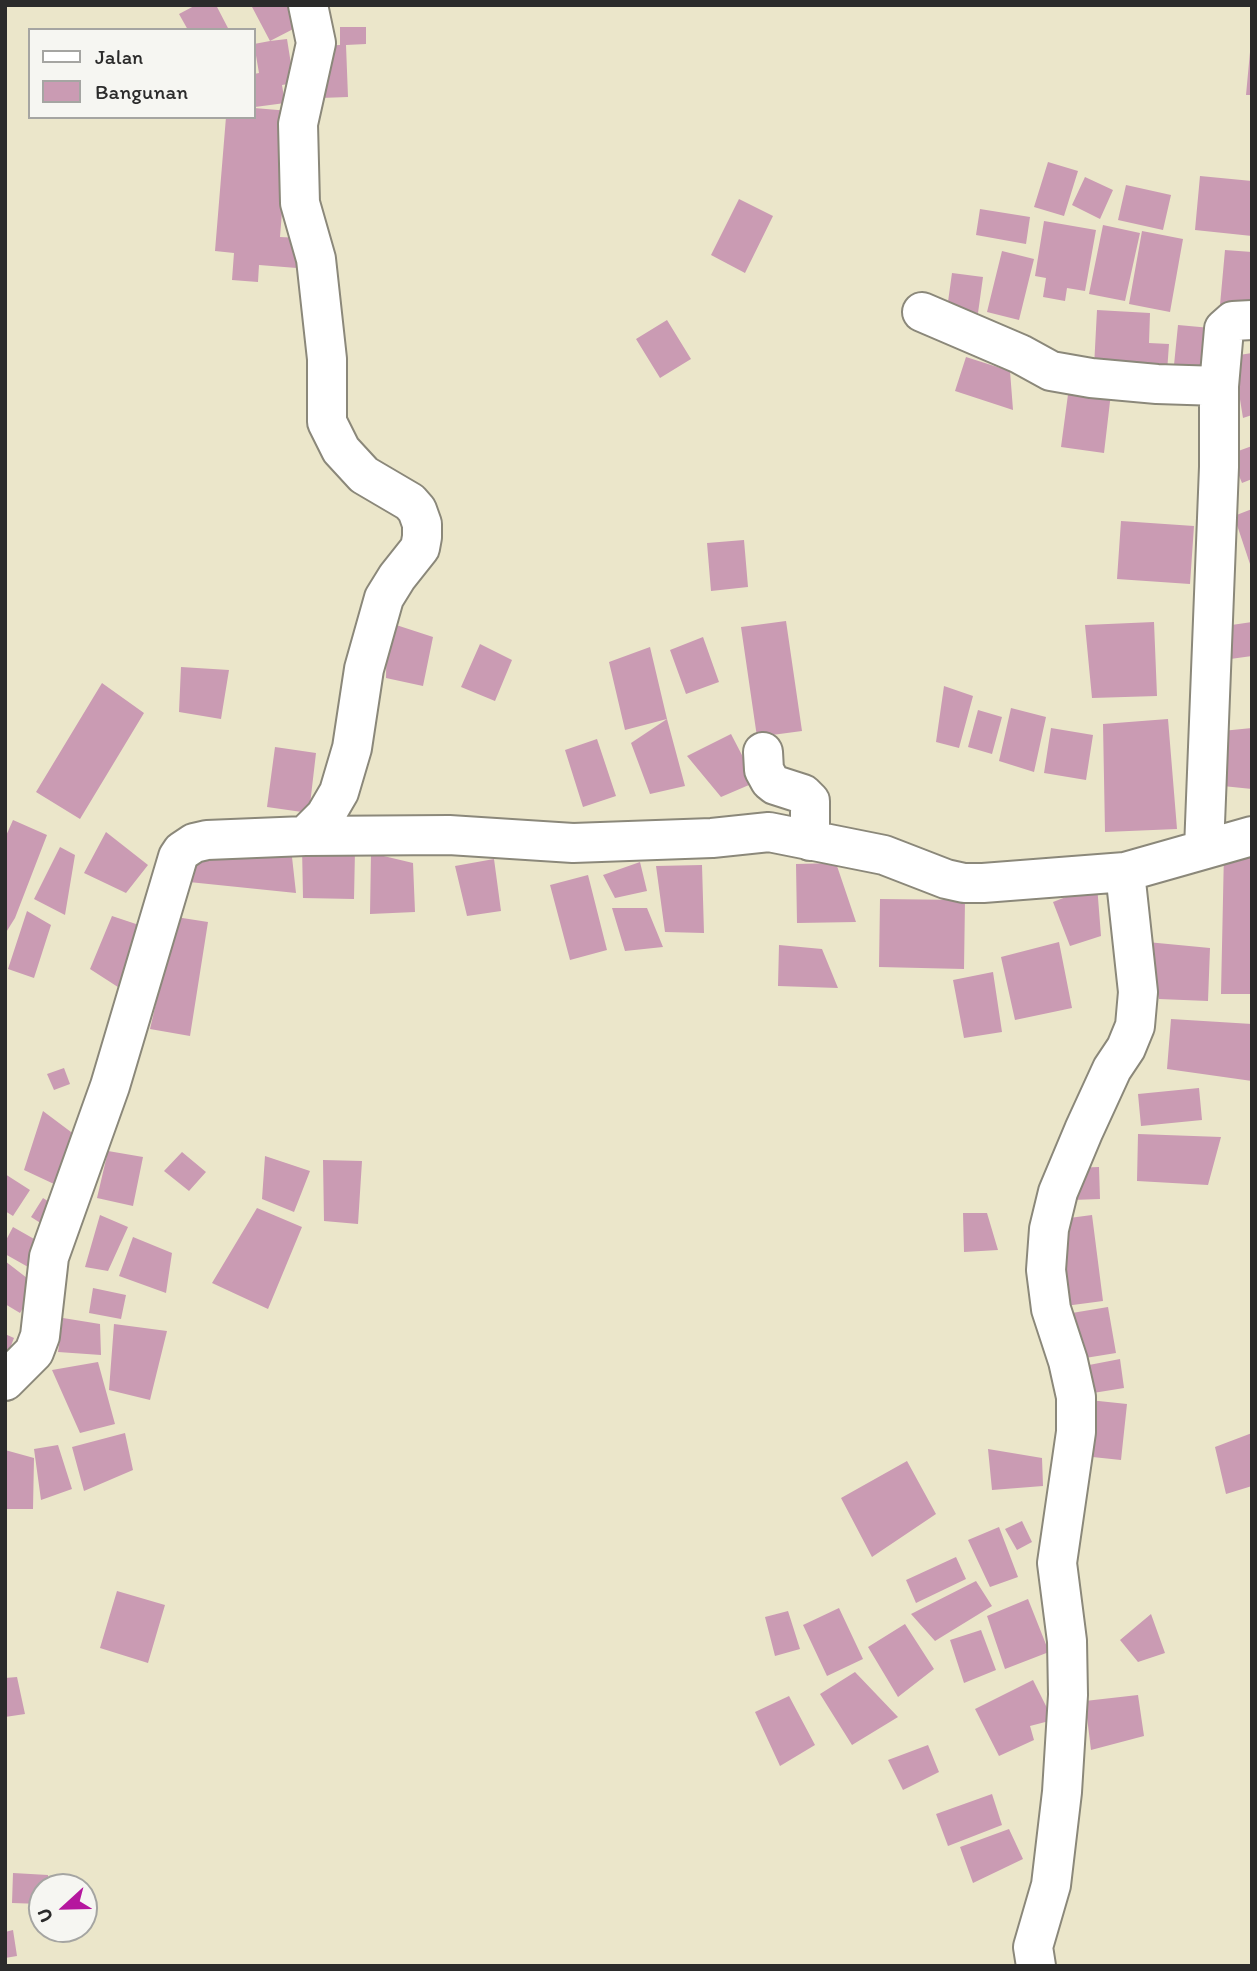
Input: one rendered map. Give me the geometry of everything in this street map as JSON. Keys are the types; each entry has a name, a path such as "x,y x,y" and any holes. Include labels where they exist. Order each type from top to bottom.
{"street":[{"path":"305,836 325,816 339,792 352,748 364,669 384,598 420,548 422,537 422,524 410,502 364,475 341,450 327,422 327,359 316,259 300,203 298,124 316,43 308,5"},
{"path":"922,312 1020,354 1051,371 1157,384 1219,386"},
{"path":"1204,849 1219,467 1219,386 1224,329 1233,321 1252,320"},
{"path":"763,752 764,769 770,781 803,794 810,801 810,841"},
{"path":"5,1381 34,1352 40,1336 49,1257 110,1086 178,857 188,846 207,840 305,836 449,835 573,843 712,838 769,832 884,855 964,883 1125,872 1252,836"},
{"path":"1033,1964 1035,1936 1051,1885 1063,1778 1068,1695 1067,1641 1057,1563 1076,1432 1076,1397 1068,1361 1051,1309 1046,1270 1049,1229 1058,1192 1078,1143 1112,1069 1136,1026 1138,992 1125,872"}],"building":[{"path":"196,5 216,5 228,28 187,28 179,14"},
{"path":"251,5 291,5 301,25 270,41"},
{"path":"340,27 366,27 366,44 346,45 348,97 320,98 318,46 340,45"},
{"path":"287,39 294,83 282,85 285,103 256,107 256,74 259,73 256,44"},
{"path":"1250,52 1252,95 1246,95"},
{"path":"256,108 290,111 280,237 300,238 297,268 259,265 258,282 232,280 234,253 215,251 226,119 256,119"},
{"path":"1048,162 1078,171 1064,216 1034,207"},
{"path":"1200,176 1252,181 1252,236 1195,230"},
{"path":"1085,177 1113,190 1100,219 1072,205"},
{"path":"1126,185 1171,195 1163,230 1118,220"},
{"path":"739,199 773,216 745,273 711,255"},
{"path":"980,209 1030,217 1026,244 976,235"},
{"path":"1044,221 1096,230 1085,291 1067,288 1065,301 1043,297 1046,278 1035,276"},
{"path":"1103,225 1140,233 1125,301 1089,294"},
{"path":"1142,231 1183,239 1170,312 1129,304"},
{"path":"1225,250 1252,252 1252,307 1220,305"},
{"path":"1002,251 1034,259 1019,320 987,312"},
{"path":"952,273 983,277 978,313 947,309"},
{"path":"1097,310 1150,313 1149,343 1169,344 1167,372 1094,367"},
{"path":"667,320 691,359 660,378 636,339"},
{"path":"1178,325 1211,328 1208,368 1174,365"},
{"path":"1252,353 1252,415 1243,418 1233,356"},
{"path":"966,357 1010,371 1013,410 955,391"},
{"path":"1069,387 1111,393 1104,453 1061,447"},
{"path":"1252,446 1252,479 1242,483 1230,454"},
{"path":"1252,509 1252,567 1251,567 1234,516"},
{"path":"1121,521 1194,526 1190,584 1117,579"},
{"path":"744,540 748,587 711,591 707,543"},
{"path":"786,621 802,731 757,737 741,627"},
{"path":"387,622 433,637 423,686 386,678"},
{"path":"1154,622 1157,696 1092,698 1085,625"},
{"path":"1252,622 1252,656 1223,660 1218,627"},
{"path":"703,637 719,682 686,694 670,650"},
{"path":"480,644 512,660 495,701 461,687"},
{"path":"650,647 667,719 625,730 609,662"},
{"path":"181,667 229,670 221,719 179,712"},
{"path":"102,683 144,713 80,819 36,792"},
{"path":"944,686 973,696 959,748 936,742"},
{"path":"1011,708 1046,717 1034,772 999,761"},
{"path":"978,710 1002,717 992,754 968,747"},
{"path":"667,719 685,786 650,794 631,743"},
{"path":"1168,719 1177,829 1105,832 1103,724"},
{"path":"1051,728 1093,735 1086,780 1044,773"},
{"path":"1252,728 1252,789 1213,785 1222,731"},
{"path":"731,734 756,782 721,797 687,756"},
{"path":"597,739 616,796 583,807 565,750"},
{"path":"275,747 316,753 309,813 267,807"},
{"path":"13,820 47,835 15,918 5,934 5,838"},
{"path":"106,832 148,865 126,893 84,873"},
{"path":"60,847 75,855 65,915 34,899"},
{"path":"302,847 355,850 354,899 303,898"},
{"path":"291,848 296,893 189,882 200,856"},
{"path":"1224,851 1252,852 1252,994 1221,994"},
{"path":"371,853 413,863 415,912 370,914"},
{"path":"494,859 501,911 467,916 455,866"},
{"path":"640,862 647,891 615,898 603,875"},
{"path":"836,863 856,922 797,923 796,864"},
{"path":"702,865 704,933 665,932 656,866"},
{"path":"588,875 607,950 570,960 550,885"},
{"path":"1097,885 1101,936 1070,946 1053,902"},
{"path":"880,899 965,900 964,969 879,967"},
{"path":"612,908 647,908 663,947 625,951"},
{"path":"27,911 51,925 34,978 8,969"},
{"path":"112,916 142,926 121,989 90,969"},
{"path":"176,917 208,922 190,1036 150,1029"},
{"path":"1059,942 1072,1008 1015,1020 1001,957"},
{"path":"1147,942 1210,948 1208,1001 1159,999"},
{"path":"779,945 822,949 838,988 778,986"},
{"path":"993,972 1002,1032 964,1038 953,980"},
{"path":"1171,1019 1252,1024 1252,1081 1167,1069"},
{"path":"64,1068 70,1084 54,1090 47,1074"},
{"path":"1199,1088 1202,1120 1141,1126 1138,1094"},
{"path":"43,1111 75,1135 54,1184 24,1170"},
{"path":"1138,1134 1221,1137 1208,1185 1137,1181"},
{"path":"108,1151 143,1157 133,1206 97,1198"},
{"path":"182,1152 206,1172 189,1191 164,1171"},
{"path":"265,1156 310,1171 294,1212 262,1199"},
{"path":"323,1160 362,1161 358,1224 324,1221"},
{"path":"1099,1167 1100,1199 1072,1200 1071,1168"},
{"path":"5,1174 30,1190 13,1216 5,1211"},
{"path":"43,1198 62,1210 50,1229 31,1217"},
{"path":"257,1208 302,1227 268,1309 212,1283"},
{"path":"963,1213 987,1213 998,1250 964,1252"},
{"path":"100,1215 128,1227 108,1271 85,1267"},
{"path":"1092,1215 1103,1301 1065,1306 1054,1220"},
{"path":"13,1227 50,1248 37,1272 5,1254 5,1242"},
{"path":"133,1237 172,1253 166,1293 119,1276"},
{"path":"5,1261 36,1285 20,1313 5,1304"},
{"path":"93,1288 126,1295 121,1319 89,1313"},
{"path":"1108,1307 1116,1353 1073,1360 1066,1314"},
{"path":"63,1318 100,1324 101,1355 58,1352"},
{"path":"114,1324 167,1331 150,1400 109,1390"},
{"path":"5,1334 14,1338 5,1361"},
{"path":"1120,1359 1124,1388 1093,1393 1089,1365"},
{"path":"98,1362 115,1424 80,1433 52,1370"},
{"path":"1089,1400 1127,1404 1121,1460 1083,1456"},
{"path":"125,1433 133,1470 84,1491 72,1447"},
{"path":"1252,1433 1252,1486 1226,1494 1215,1447"},
{"path":"58,1445 72,1489 41,1500 34,1449"},
{"path":"988,1449 1042,1458 1043,1486 992,1490"},
{"path":"5,1450 34,1458 33,1509 5,1509"},
{"path":"907,1461 936,1514 872,1557 841,1498"},
{"path":"1022,1521 1032,1542 1017,1550 1005,1529"},
{"path":"999,1527 1018,1577 990,1587 968,1540"},
{"path":"956,1557 966,1579 916,1603 906,1580"},
{"path":"976,1581 992,1606 935,1641 911,1614"},
{"path":"117,1591 165,1605 148,1663 100,1648"},
{"path":"1028,1599 1049,1652 1005,1669 987,1616"},
{"path":"839,1608 863,1659 827,1676 803,1625"},
{"path":"788,1611 800,1649 775,1656 765,1617"},
{"path":"1151,1614 1165,1653 1138,1662 1120,1640"},
{"path":"905,1624 934,1669 898,1697 868,1647"},
{"path":"981,1630 996,1670 964,1683 950,1640"},
{"path":"855,1672 898,1717 852,1745 820,1694"},
{"path":"17,1677 25,1714 5,1717 5,1678"},
{"path":"1033,1680 1053,1720 1030,1726 1034,1740 999,1756 975,1709"},
{"path":"1138,1695 1144,1736 1091,1750 1085,1701"},
{"path":"789,1696 815,1745 780,1766 755,1712"},
{"path":"928,1745 939,1772 903,1790 888,1760"},
{"path":"992,1794 1002,1825 948,1846 936,1814"},
{"path":"1009,1829 1023,1859 973,1883 960,1847"},
{"path":"13,1873 28,1874 28,1904 12,1903"},
{"path":"13,1930 17,1956 5,1958 5,1932"}]}
